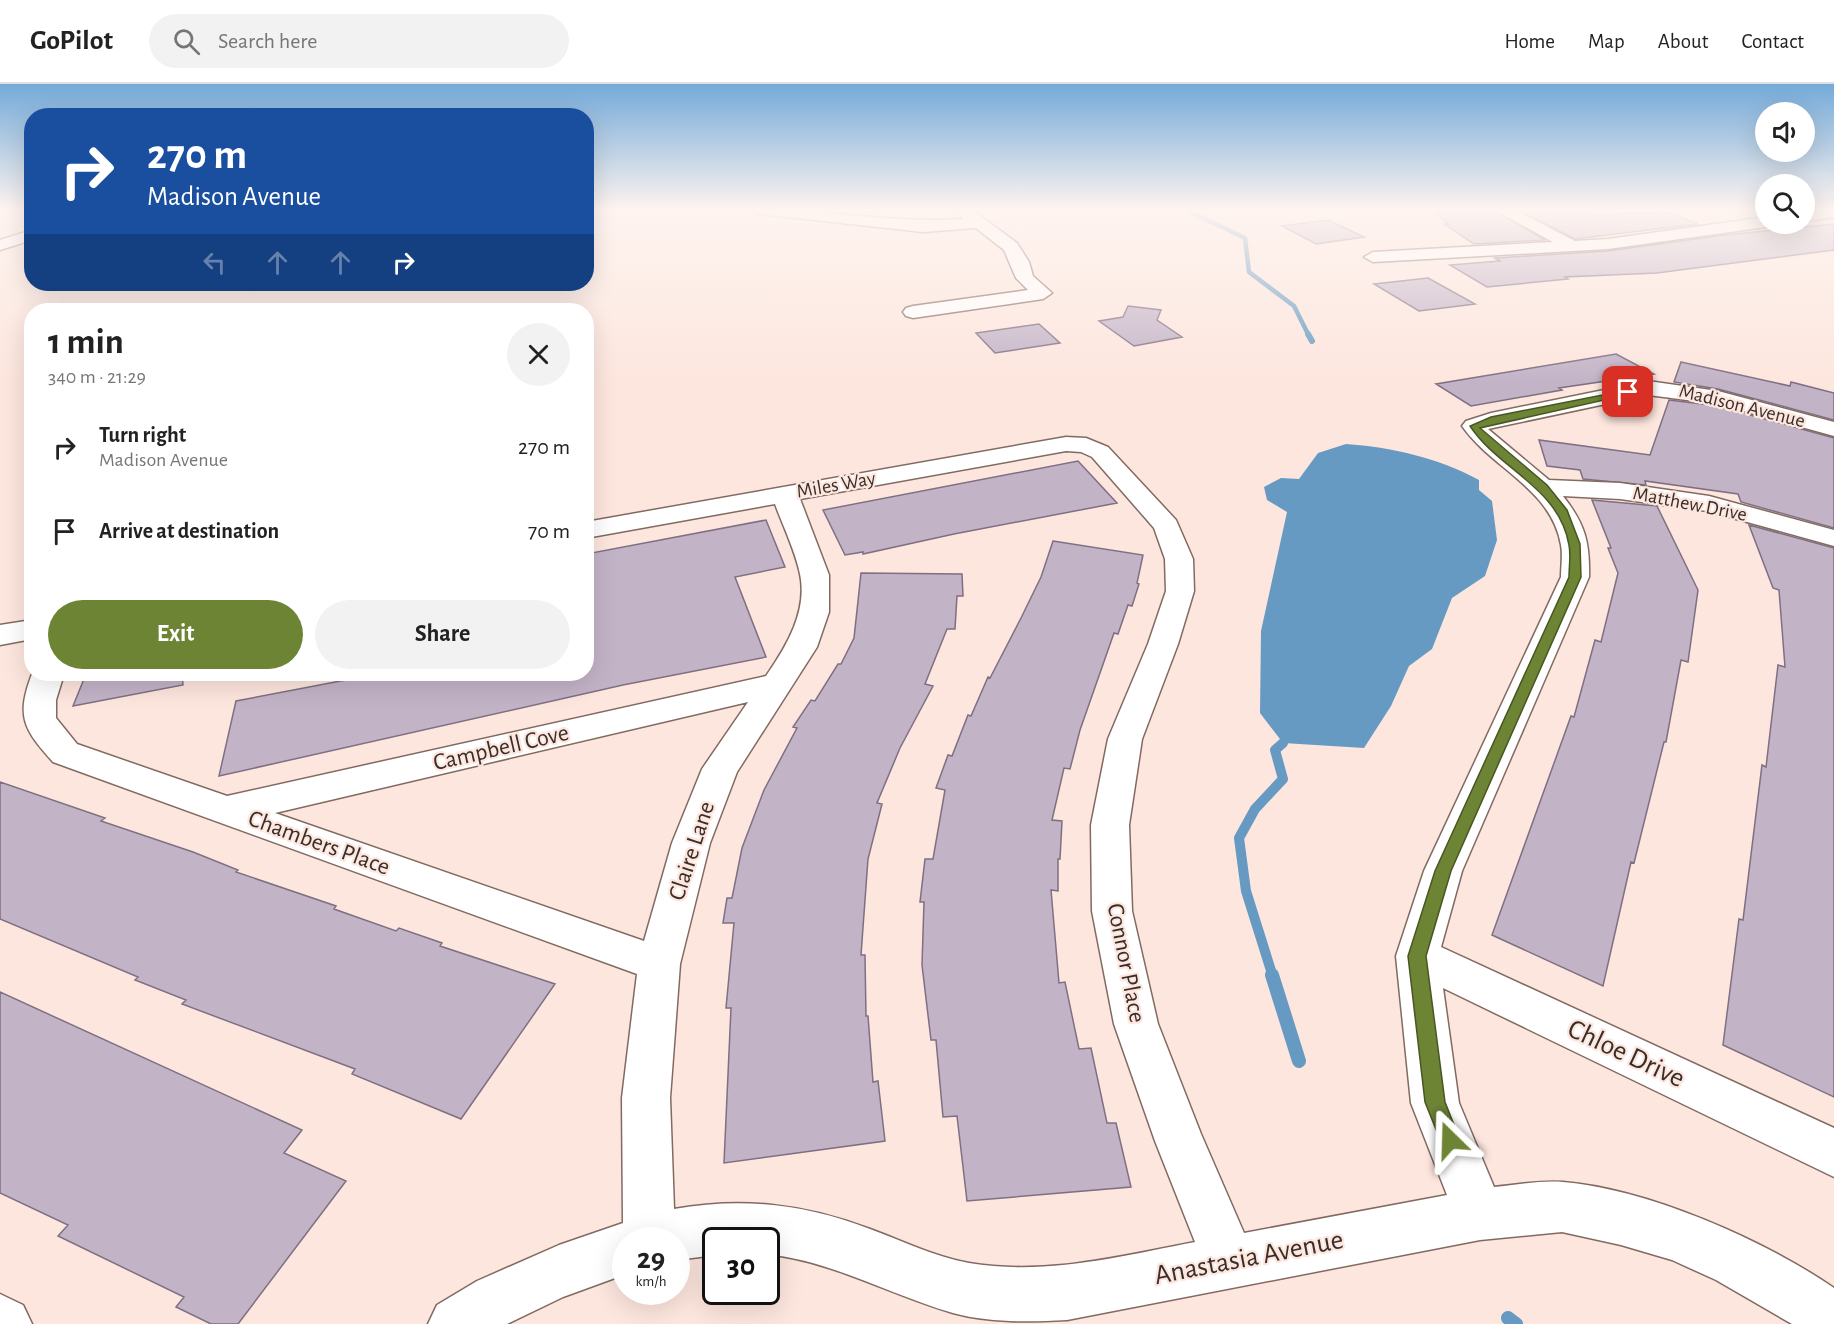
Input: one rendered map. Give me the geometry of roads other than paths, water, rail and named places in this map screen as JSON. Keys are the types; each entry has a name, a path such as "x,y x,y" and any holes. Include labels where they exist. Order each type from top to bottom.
{"street":[{"path":"913,312 1042,293 1025,278 1022,267"},
{"name":"Madison Avenue","path":"1544,487 1481,436 1474,426 1491,420 1648,388 1670,388 1834,429"},
{"name":"Miles Way","path":"594,529 1066,444 1086,445"},
{"name":"Connor Place","path":"1086,445 1100,452 1167,526 1179,559 1180,591 1163,644 1125,739 1110,825 1112,911 1136,1024 1179,1141 1229,1261"},
{"path":"1480,1214 1435,1102 1417,956 1443,871 1575,577 1575,544 1562,510 1544,487"},
{"name":"Matthew Drive","path":"1544,487 1620,491 1709,504 1834,538"},
{"name":"Claire Lane","path":"648,1227 646,1098 659,964 691,843 720,769 774,685 802,647 814,612 815,575 784,495"},
{"path":"0,635 24,630"},
{"name":"Chambers Place","path":"46,681 38,703 40,727 65,753 659,964"},
{"name":"Campbell Cove","path":"227,810 774,685"},
{"name":"Chloe Drive","path":"1417,956 1834,1153"},
{"name":"Anastasia Avenue","path":"690,1233 733,1226 785,1230 832,1242 955,1287 1017,1295 1067,1293 1480,1214 1562,1207 1621,1219 1666,1232 1736,1261 1794,1293 1834,1321"},
{"path":"456,1324 491,1301 560,1269 612,1252"},
{"path":"0,1321 4,1324"}],"water":[{"path":"1346,444 1414,455 1464,472 1479,480 1479,490 1492,501 1497,540 1485,576 1452,598 1432,649 1409,666 1391,706 1364,748 1283,743 1260,713 1261,631 1287,512 1267,500 1264,487 1281,478 1299,479 1318,453"}],"waterway":[{"path":"1248,267 1249,272 1294,306 1308,334"},
{"path":"1308,334 1312,341"},
{"path":"1273,977 1246,891 1239,838 1255,809 1283,779 1275,750 1283,743"},
{"path":"1272,975 1299,1061"},
{"path":"1508,1318 1516,1324"}]}
